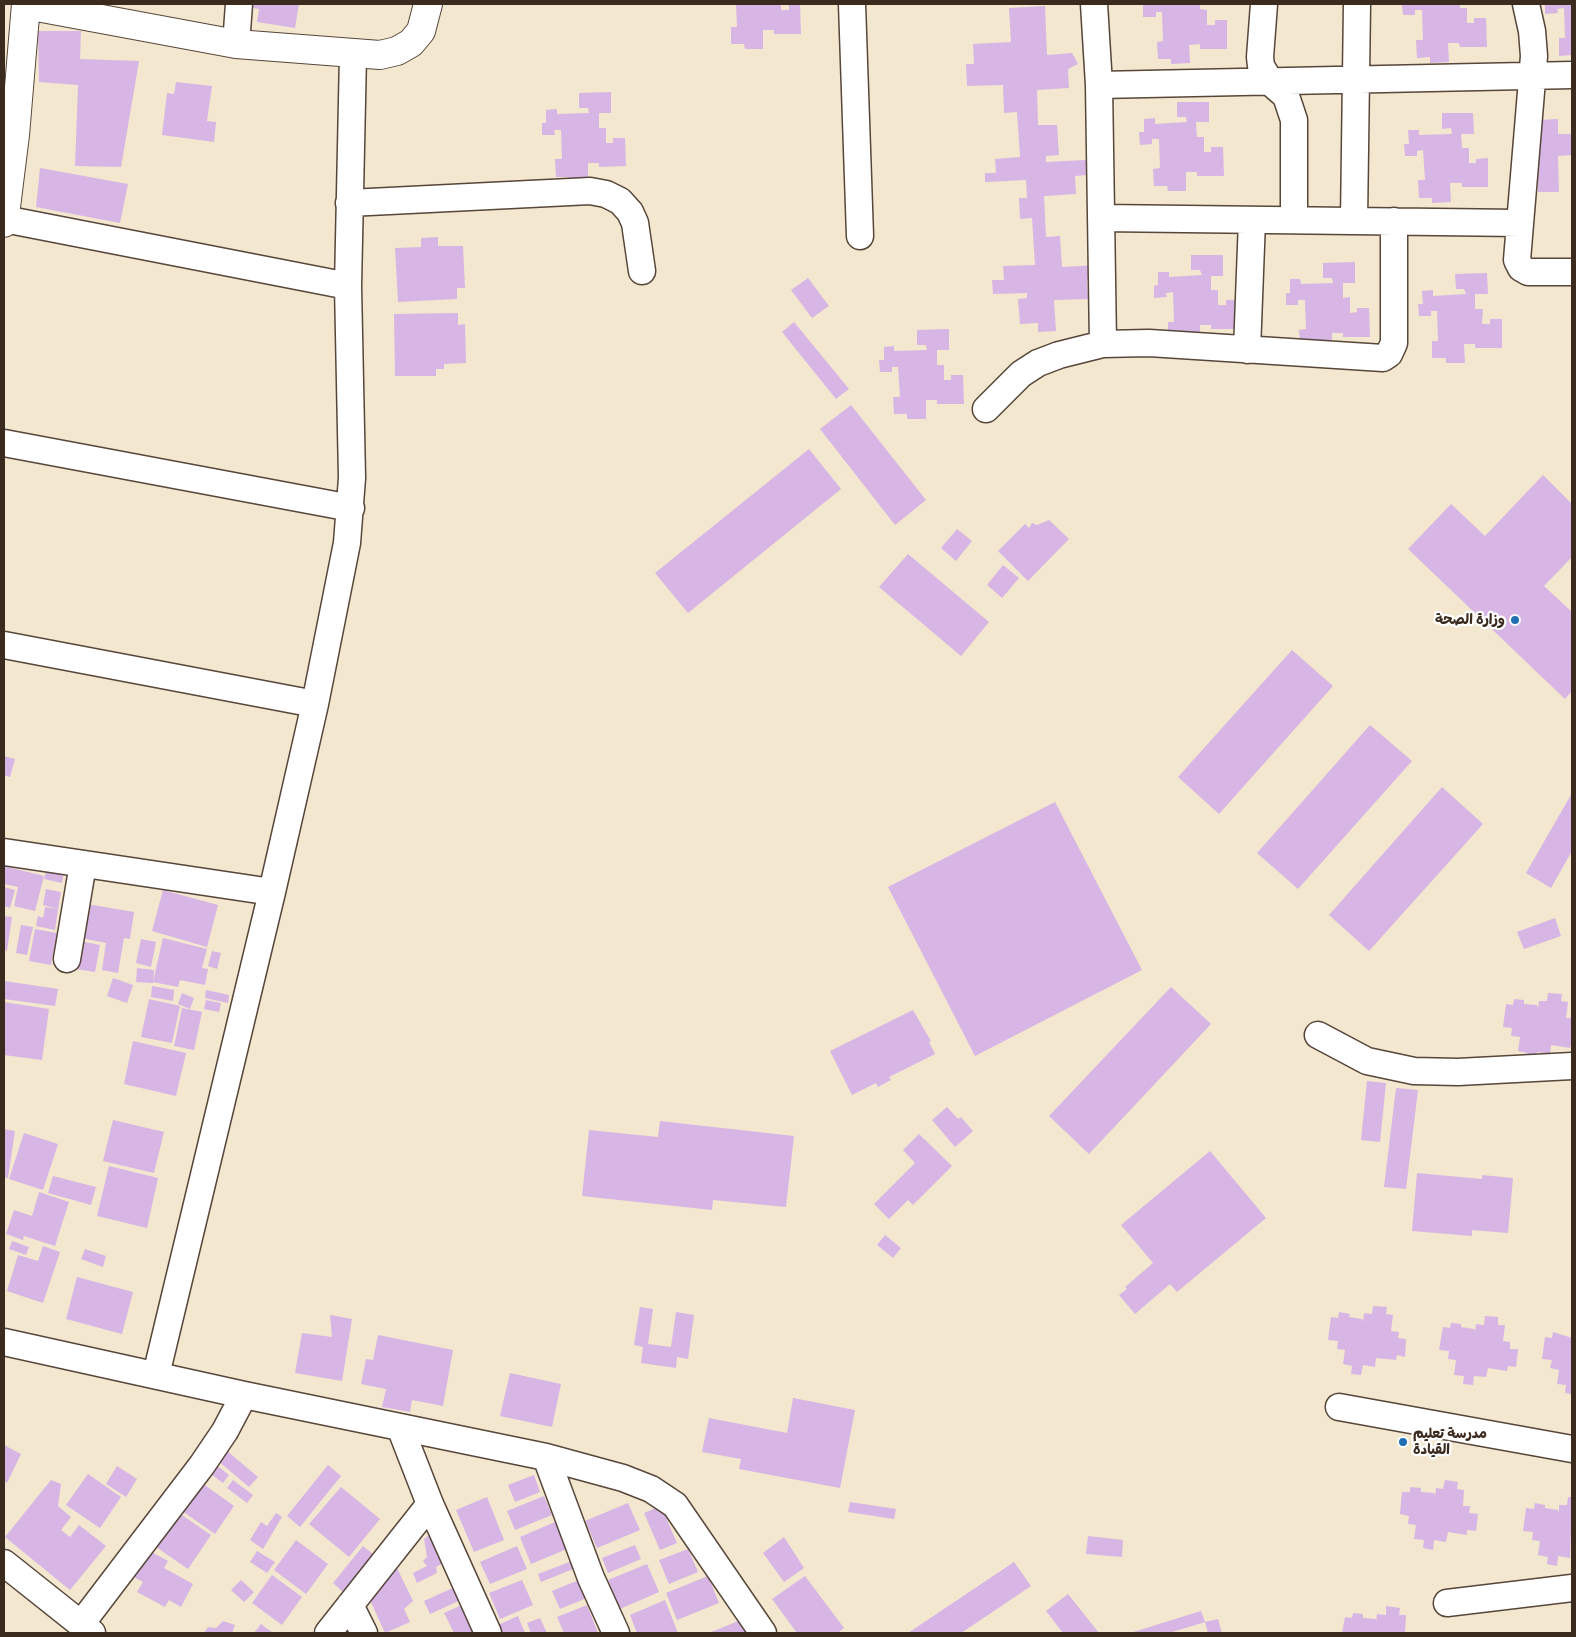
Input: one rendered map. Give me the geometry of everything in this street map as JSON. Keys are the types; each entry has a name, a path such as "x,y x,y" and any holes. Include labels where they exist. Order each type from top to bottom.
{"main road":[{"path":"4,223 15,135 26,4 236,44 353,55 380,55 397,51 411,43 421,31 428,4"}],"street":[{"path":"236,44 239,4"},
{"path":"852,4 860,236"},
{"path":"1094,4 1099,85 1103,344"},
{"path":"1264,4 1260,57 1265,74 1271,83 1286,96 1292,112 1294,220"},
{"path":"1354,221 1358,4"},
{"path":"1526,4 1532,31 1533,78 1517,260 1521,268 1535,274 1572,272"},
{"path":"156,1376 272,892 340,591 351,508 348,286 353,55"},
{"path":"1099,85 1533,78 1572,75"},
{"path":"349,203 590,191 606,194 620,201 636,223 642,271"},
{"path":"1101,218 1520,223"},
{"path":"4,219 348,286"},
{"path":"1247,350 1252,220"},
{"path":"986,409 1021,374 1038,363 1059,355 1103,344 1149,343 1376,359 1389,354 1394,343 1394,222"},
{"path":"4,443 351,508"},
{"path":"4,645 315,704"},
{"path":"4,852 272,892"},
{"path":"67,959 83,864"},
{"path":"1318,1035 1367,1060 1414,1071 1458,1072 1572,1066"},
{"path":"4,1342 244,1395 546,1457 623,1478 651,1489 676,1506 763,1633"},
{"path":"7,1574 86,1629 225,1431 244,1395"},
{"path":"1339,1407 1572,1449"},
{"path":"400,1427 430,1504 488,1633"},
{"path":"546,1457 591,1578 616,1633"},
{"path":"328,1633 430,1504"},
{"path":"1447,1603 1572,1588"},
{"path":"350,1605 364,1633"}],"building":[{"path":"254,4 299,4 295,28 257,22 259,9 253,8"},
{"path":"736,4 781,4 781,10 789,10 789,5 800,5 801,34 774,34 774,30 763,30 763,49 745,49 744,44 731,44 731,27 737,27"},
{"path":"1200,4 1200,9 1207,10 1207,25 1215,25 1215,20 1227,20 1227,49 1200,49 1200,44 1189,45 1190,63 1171,64 1171,59 1158,59 1157,42 1163,41 1162,12 1156,12 1156,17 1143,17 1143,5"},
{"path":"1402,4 1460,4 1460,8 1467,8 1467,23 1474,23 1474,18 1486,18 1487,47 1460,47 1459,43 1448,43 1449,62 1430,63 1430,57 1417,58 1416,40 1423,40 1422,10 1415,10 1415,15 1403,15"},
{"path":"1545,4 1572,4 1572,55 1559,56 1559,38 1565,38 1564,8 1557,9 1558,13 1545,14"},
{"path":"1045,6 1047,55 1072,53 1078,64 1068,69 1069,88 1037,90 1038,125 1057,125 1059,155 1046,156 1046,162 1086,160 1087,175 1075,176 1076,194 1044,196 1046,237 1060,236 1062,267 1098,265 1099,280 1087,280 1088,299 1054,300 1056,331 1038,332 1038,323 1020,324 1018,299 1027,298 1027,293 993,294 992,280 1004,280 1003,266 1035,265 1032,218 1020,219 1019,198 1027,198 1026,180 985,182 985,173 996,173 995,159 1020,157 1017,112 1004,113 1003,85 967,86 966,64 974,64 973,44 1011,42 1009,8"},
{"path":"38,31 81,31 80,59 139,61 121,167 75,166 78,85 39,82"},
{"path":"176,82 212,86 207,121 216,122 214,142 162,135 167,93 174,94"},
{"path":"611,92 611,113 599,113 599,128 606,128 606,143 613,143 613,138 625,138 626,166 599,167 599,163 588,163 588,182 569,182 569,177 556,177 555,159 562,159 561,130 554,130 555,135 542,135 542,123 546,123 546,110 557,109 557,114 589,113 588,108 579,108 579,93"},
{"path":"1177,102 1209,102 1209,122 1196,122 1197,137 1204,137 1204,152 1211,152 1211,147 1223,147 1224,176 1197,176 1197,172 1186,172 1186,191 1168,191 1167,186 1154,186 1153,169 1160,168 1159,139 1152,139 1152,144 1140,145 1139,132 1144,132 1144,119 1155,118 1155,124 1187,122 1186,117 1177,117"},
{"path":"1442,113 1473,113 1474,134 1461,134 1462,148 1469,148 1469,163 1476,163 1476,159 1488,158 1488,187 1462,187 1462,183 1450,183 1451,202 1432,203 1432,198 1419,198 1418,180 1425,180 1423,150 1417,151 1417,156 1405,156 1404,144 1409,144 1408,130 1419,130 1419,135 1452,134 1451,128 1442,129"},
{"path":"1558,119 1558,134 1572,134 1572,155 1558,156 1559,192 1538,192 1537,120"},
{"path":"40,168 128,184 120,223 36,207"},
{"path":"438,237 438,246 463,246 465,288 457,288 457,299 398,302 395,248 421,247 421,238"},
{"path":"1191,255 1223,255 1223,276 1211,276 1211,290 1218,290 1218,305 1226,305 1226,300 1237,300 1238,329 1211,329 1211,325 1200,325 1200,344 1168,340 1168,322 1174,322 1173,292 1166,293 1167,297 1154,298 1154,286 1158,285 1158,272 1169,272 1169,277 1202,275 1200,270 1191,270"},
{"path":"1355,262 1355,283 1343,283 1343,298 1350,297 1350,313 1357,312 1357,308 1369,308 1370,337 1343,337 1343,333 1332,333 1332,352 1300,347 1299,330 1306,329 1305,300 1298,300 1298,305 1286,305 1286,293 1290,293 1290,279 1300,279 1301,284 1333,283 1332,278 1323,278 1323,263"},
{"path":"1487,273 1488,294 1475,294 1475,309 1483,309 1482,324 1490,324 1490,319 1502,319 1502,348 1475,348 1475,344 1464,344 1465,363 1446,363 1446,358 1432,358 1432,341 1438,341 1437,311 1431,311 1431,316 1419,316 1418,304 1423,304 1422,291 1433,290 1433,296 1466,294 1464,289 1456,289 1455,274"},
{"path":"808,278 829,306 812,318 791,290"},
{"path":"458,313 458,325 465,324 466,363 444,364 444,369 436,369 436,376 395,376 394,314"},
{"path":"794,322 849,389 836,399 782,332"},
{"path":"949,329 949,350 937,350 937,365 944,365 944,380 951,380 951,375 963,375 964,404 937,404 937,400 926,400 926,419 907,419 907,414 894,414 893,397 900,397 898,367 892,367 892,372 880,372 879,360 884,360 884,347 894,346 894,351 927,350 926,345 917,345 917,330"},
{"path":"851,405 926,500 895,525 820,429"},
{"path":"809,449 841,489 688,613 655,573"},
{"path":"1543,475 1572,504 1572,557 1544,586 1572,612 1572,691 1565,699 1408,549 1451,504 1485,536"},
{"path":"1049,520 1069,539 1028,581 998,551 1025,524 1029,528 1032,523 1037,525"},
{"path":"957,529 972,541 956,561 941,548"},
{"path":"908,554 989,622 961,656 879,587"},
{"path":"1003,565 1019,578 1002,598 987,585"},
{"path":"1292,650 1333,686 1219,814 1178,777"},
{"path":"1370,725 1412,761 1298,889 1257,853"},
{"path":"4,756 15,759 10,777 4,775"},
{"path":"1442,787 1483,824 1369,951 1329,915"},
{"path":"1572,793 1572,851 1551,888 1526,873"},
{"path":"1055,802 1142,970 975,1056 888,887"},
{"path":"4,866 44,876 35,911 14,906 18,887 4,884"},
{"path":"47,868 64,871 62,883 44,879"},
{"path":"4,887 15,890 10,908 4,906"},
{"path":"46,889 61,892 58,909 43,905"},
{"path":"163,890 218,905 207,947 152,931"},
{"path":"87,904 134,912 130,939 124,938 118,973 102,970 106,943 81,938"},
{"path":"45,907 58,909 55,930 36,926 38,916 43,918"},
{"path":"4,916 12,917 7,951 4,950"},
{"path":"1555,918 1561,936 1524,949 1517,932"},
{"path":"21,925 33,927 27,955 16,953"},
{"path":"35,929 57,933 51,965 29,961"},
{"path":"163,938 207,949 202,968 208,969 205,985 180,980 178,987 153,982"},
{"path":"141,939 156,942 151,967 136,963"},
{"path":"75,940 100,945 95,972 70,968"},
{"path":"212,951 221,953 217,969 208,966"},
{"path":"137,968 154,970 153,983 136,982"},
{"path":"113,978 133,985 127,1003 107,996"},
{"path":"4,981 58,989 55,1006 4,999"},
{"path":"152,986 174,990 173,1001 151,997"},
{"path":"1171,987 1211,1024 1089,1154 1049,1116"},
{"path":"206,990 229,995 228,1003 205,998"},
{"path":"182,993 194,998 190,1009 178,1004"},
{"path":"1548,993 1562,994 1561,1001 1568,1002 1566,1018 1572,1018 1572,1042 1570,1048 1551,1045 1550,1054 1537,1052 1536,1062 1526,1060 1527,1053 1518,1051 1520,1037 1511,1036 1512,1028 1503,1027 1506,1004 1513,1005 1514,999 1524,1000 1524,1004 1537,1005 1538,1009 1539,1001 1547,1001"},
{"path":"149,999 180,1006 172,1043 141,1037"},
{"path":"206,1000 221,1003 219,1012 204,1009"},
{"path":"4,1002 49,1009 42,1060 4,1055"},
{"path":"182,1008 202,1012 194,1050 174,1046"},
{"path":"913,1010 931,1041 929,1042 935,1054 889,1077 891,1080 878,1087 876,1083 852,1095 830,1051"},
{"path":"133,1041 186,1053 176,1096 124,1084"},
{"path":"1367,1081 1386,1083 1380,1142 1361,1140"},
{"path":"1396,1088 1418,1090 1406,1189 1384,1187"},
{"path":"947,1107 958,1119 961,1117 973,1131 955,1147 932,1120"},
{"path":"113,1120 164,1132 154,1173 103,1161"},
{"path":"660,1121 794,1136 786,1207 713,1200 712,1210 582,1196 589,1130 658,1137"},
{"path":"4,1129 15,1131 8,1178 4,1177"},
{"path":"24,1133 58,1144 43,1190 9,1179"},
{"path":"919,1134 952,1166 913,1205 908,1200 889,1219 874,1204 915,1163 903,1150"},
{"path":"1210,1151 1266,1218 1177,1292 1170,1284 1135,1314 1119,1295 1127,1289 1125,1287 1153,1263 1121,1225"},
{"path":"109,1166 158,1178 147,1228 97,1216"},
{"path":"1417,1173 1482,1179 1482,1175 1513,1178 1508,1233 1472,1230 1472,1236 1412,1231"},
{"path":"53,1176 96,1187 91,1205 48,1193"},
{"path":"39,1192 69,1202 55,1246 24,1236 23,1240 6,1234 14,1210 32,1216"},
{"path":"885,1235 901,1248 893,1258 877,1245"},
{"path":"12,1241 29,1247 26,1255 9,1249"},
{"path":"43,1246 60,1252 43,1303 7,1291 18,1255 38,1261"},
{"path":"85,1249 106,1256 103,1267 81,1259"},
{"path":"77,1277 133,1292 122,1334 66,1319"},
{"path":"1373,1306 1387,1307 1386,1314 1393,1315 1391,1331 1399,1332 1398,1338 1406,1339 1405,1357 1397,1355 1396,1360 1376,1358 1375,1367 1363,1365 1361,1375 1351,1374 1352,1366 1343,1364 1345,1350 1337,1349 1338,1341 1328,1340 1331,1317 1338,1318 1339,1312 1350,1314 1349,1317 1362,1319 1363,1322 1364,1313 1372,1314"},
{"path":"640,1307 653,1309 648,1344 671,1347 676,1312 694,1315 688,1359 677,1357 676,1368 641,1363 643,1347 634,1345"},
{"path":"330,1315 352,1319 342,1381 295,1373 302,1333 332,1337"},
{"path":"1485,1316 1498,1317 1498,1325 1505,1325 1503,1341 1510,1342 1510,1349 1518,1349 1516,1367 1508,1366 1507,1371 1488,1368 1486,1377 1474,1376 1473,1385 1463,1384 1464,1376 1454,1375 1456,1360 1448,1359 1449,1351 1439,1350 1443,1327 1450,1328 1451,1323 1461,1324 1461,1327 1474,1329 1475,1332 1476,1324 1484,1325"},
{"path":"1553,1332 1572,1338 1572,1394 1565,1393 1566,1385 1557,1384 1559,1370 1550,1368 1552,1360 1542,1359 1545,1337 1552,1338"},
{"path":"378,1335 453,1350 443,1406 412,1400 410,1412 382,1407 386,1389 361,1384 366,1359 373,1360"},
{"path":"510,1373 561,1384 552,1427 500,1416"},
{"path":"793,1398 855,1410 840,1488 739,1469 741,1459 702,1452 709,1418 787,1433"},
{"path":"4,1445 21,1454 7,1483 4,1481"},
{"path":"226,1450 258,1477 249,1487 217,1460"},
{"path":"215,1464 229,1475 223,1483 208,1472"},
{"path":"328,1465 341,1476 300,1527 287,1516"},
{"path":"117,1466 137,1479 126,1497 106,1484"},
{"path":"88,1474 121,1497 100,1528 66,1505"},
{"path":"534,1475 540,1492 515,1502 508,1485"},
{"path":"51,1480 61,1484 58,1506 71,1517 61,1530 70,1537 79,1525 106,1546 70,1590 5,1537"},
{"path":"233,1480 253,1495 247,1503 227,1488"},
{"path":"1445,1480 1458,1482 1457,1489 1464,1490 1463,1506 1470,1506 1469,1513 1478,1514 1476,1531 1467,1530 1467,1535 1448,1532 1446,1542 1434,1540 1433,1550 1423,1548 1424,1540 1414,1539 1416,1525 1408,1524 1409,1516 1400,1514 1402,1492 1410,1492 1410,1487 1421,1488 1421,1492 1434,1493 1435,1496 1436,1488 1443,1489"},
{"path":"202,1483 234,1506 215,1534 182,1511"},
{"path":"341,1487 380,1519 349,1557 309,1524"},
{"path":"544,1496 552,1515 515,1530 507,1511"},
{"path":"487,1497 504,1540 474,1552 456,1510"},
{"path":"1568,1497 1572,1497 1570,1558 1558,1556 1557,1566 1547,1564 1548,1557 1538,1555 1540,1541 1532,1540 1533,1532 1523,1531 1526,1508 1534,1509 1535,1503 1545,1505 1545,1508 1558,1510 1559,1513 1559,1505 1567,1505"},
{"path":"850,1502 896,1509 894,1519 848,1512"},
{"path":"628,1503 640,1530 597,1548 585,1521"},
{"path":"661,1506 677,1543 660,1550 644,1513"},
{"path":"179,1513 211,1535 188,1569 156,1547"},
{"path":"276,1513 282,1517 263,1549 250,1540 261,1522 267,1526"},
{"path":"555,1522 567,1549 531,1564 520,1537"},
{"path":"432,1533 449,1560 436,1567 437,1573 417,1583 413,1573 427,1566 423,1561 427,1557 424,1539"},
{"path":"1088,1536 1123,1540 1122,1557 1086,1554"},
{"path":"784,1537 804,1568 784,1582 763,1553"},
{"path":"296,1540 328,1564 306,1594 274,1570"},
{"path":"635,1545 641,1559 608,1573 602,1558"},
{"path":"363,1546 373,1554 343,1592 333,1583"},
{"path":"517,1546 527,1569 490,1584 480,1562"},
{"path":"146,1549 168,1561 164,1568 193,1584 181,1607 169,1600 165,1607 137,1592 143,1582 132,1576"},
{"path":"688,1549 698,1572 669,1584 659,1560"},
{"path":"257,1551 275,1562 267,1573 250,1562"},
{"path":"580,1558 583,1565 541,1582 538,1574"},
{"path":"1014,1562 1031,1586 988,1615 961,1633 908,1633"},
{"path":"647,1564 659,1592 620,1609 608,1580"},
{"path":"397,1568 413,1601 404,1609 410,1622 385,1633 370,1600"},
{"path":"272,1575 302,1597 282,1625 252,1603"},
{"path":"708,1576 719,1603 677,1620 666,1593"},
{"path":"805,1576 844,1628 840,1633 797,1633 772,1599"},
{"path":"586,1577 594,1595 560,1609 552,1591"},
{"path":"241,1580 254,1592 244,1602 231,1590"},
{"path":"522,1580 533,1605 500,1619 489,1593"},
{"path":"457,1586 463,1599 430,1614 424,1601"},
{"path":"1068,1594 1099,1633 1063,1633 1046,1611"},
{"path":"665,1600 678,1633 637,1633 630,1615"},
{"path":"464,1604 475,1633 454,1633 444,1613"},
{"path":"587,1605 598,1633 564,1633 557,1617"},
{"path":"1386,1606 1400,1608 1399,1615 1406,1615 1405,1632 1409,1633 1342,1633 1345,1617 1352,1618 1353,1613 1363,1614 1363,1618 1376,1619 1376,1622 1377,1614 1386,1615"},
{"path":"1201,1611 1205,1622 1169,1633 1130,1633"},
{"path":"518,1616 525,1633 501,1633 498,1625"},
{"path":"748,1617 755,1633 709,1633"},
{"path":"540,1618 547,1633 531,1633 527,1623"},
{"path":"1218,1619 1222,1633 1208,1633 1205,1622"},
{"path":"223,1621 235,1625 232,1633 204,1633 208,1627 216,1628"},
{"path":"261,1624 273,1633 254,1633"}],"place":[{"name":"وزارة الصحة","path":"1515,620"},
{"name":"مدرسة تعليم القيادة","path":"1403,1442"}]}
